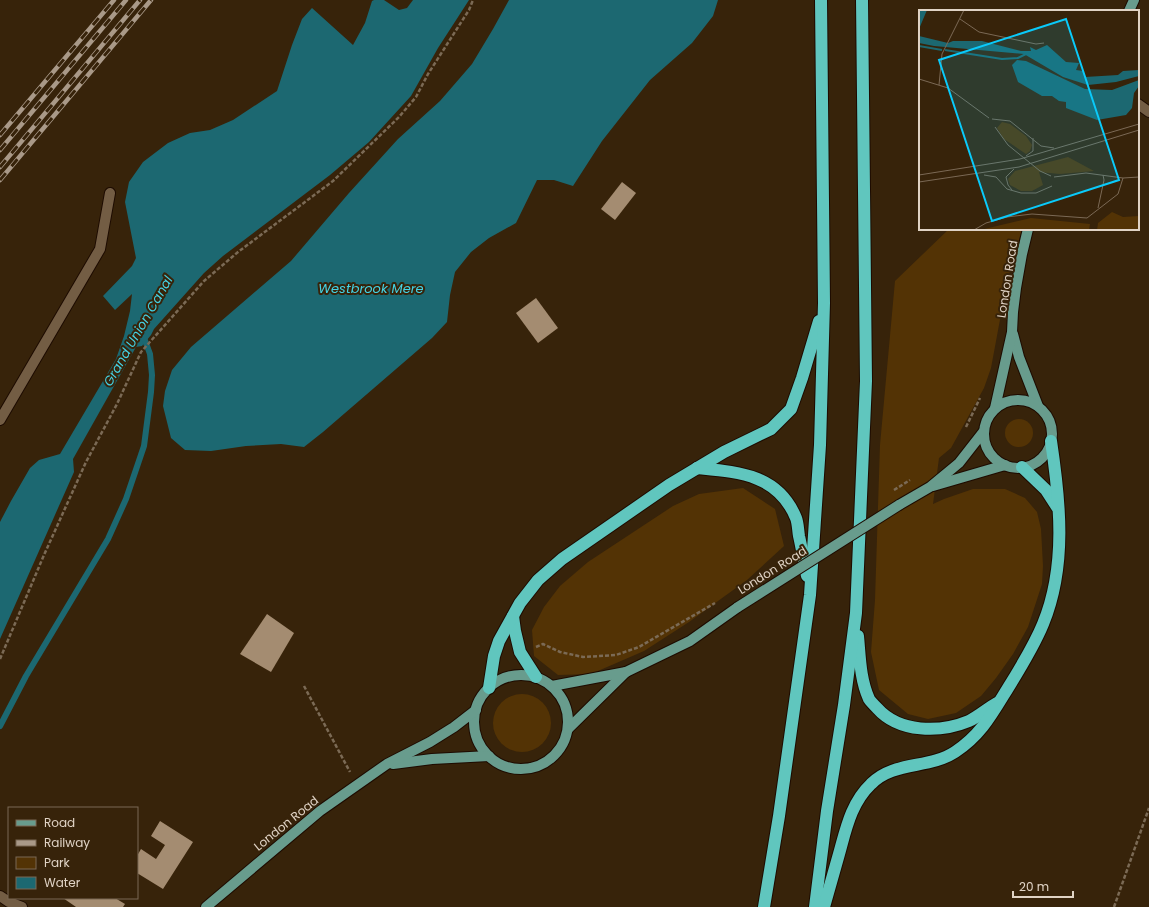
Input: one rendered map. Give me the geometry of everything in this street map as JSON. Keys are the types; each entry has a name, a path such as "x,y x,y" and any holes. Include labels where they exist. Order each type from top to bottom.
{"highway":[{"path":"764,907 779,816 810,596 820,445 824,303 821,0"},
{"path":"815,907 827,811 844,705 856,613 866,381 862,0"},
{"path":"489,688 494,656 499,641 520,604 538,580 562,559 669,485 724,452 771,429 791,409 802,378 824,303"},
{"path":"824,907 848,822 856,802 871,783 883,774 898,768 929,762 953,753 971,739 986,723 1000,701 1026,658 1044,623 1054,589 1058,559 1058,510 1056,477 1051,441"},
{"path":"1022,467 1046,490 1058,510"},
{"path":"697,468 746,474 764,481 780,494 791,508 796,519 810,596"},
{"path":"856,613 863,682 870,700 881,713 893,721 911,727 929,729 952,727 970,720 1000,701"},
{"path":"513,616 520,652 536,677"}],"main road":[{"path":"1129,10 1134,0"},
{"name":"London Road","path":"995,408 1012,332 1016,288 1028,230"},
{"name":"London Road","path":"1012,332 1019,357 1038,406"},
{"path":"1016,400 1028,401 1038,406 1045,413 1052,432 1051,441 1047,451 1040,459 1032,465 1022,467 1005,465 995,460 988,451 984,431 988,419 995,408 1005,402 1016,400"},
{"name":"London Road","path":"552,686 626,672 690,641 738,607 930,487 959,462 984,431"},
{"name":"London Road","path":"930,487 1005,465"},
{"name":"London Road","path":"568,729 626,672"},
{"path":"523,675 536,677 552,686 562,698 568,713 568,729 564,743 555,755 543,764 529,768 515,769 501,765 489,756 481,746 476,735 474,722 476,710 481,698 489,688 499,681 510,676 523,675"},
{"name":"London Road","path":"206,907 320,811 387,764 430,742 454,727 476,710"},
{"name":"London Road","path":"387,764 432,759 489,756"}],"street":[{"path":"1139,105 1149,112"},
{"path":"0,420 100,249 110,193"},
{"path":"0,896 9,902 22,907"}],"path":[{"path":"0,659 44,555 83,470 118,404 141,352 204,281 238,252 333,181 399,117 416,97 428,74 469,10 473,0"},
{"path":"962,433 982,392"},
{"path":"910,480 914,477"},
{"path":"543,644 560,652 583,657 616,656 639,647 722,599"},
{"path":"304,686 357,785"},
{"path":"1114,907 1149,808"}],"green space":[{"path":"948,230 1022,230 1007,282 991,368 984,388 951,448 939,458 933,504 973,489 1005,489 1025,498 1037,512 1041,529 1043,566 1042,584 1028,627 1013,654 981,696 956,713 928,719 908,714 879,690 871,652 875,600 880,445 895,281"},
{"path":"1019,419 1025,420 1029,423 1032,427 1032,439 1029,443 1025,446 1019,447 1013,446 1009,443 1006,439 1005,433 1006,427 1009,423 1013,420"},
{"path":"743,488 775,509 784,546 747,580 689,622 644,651 591,674 558,675 534,656 532,630 544,607 560,586 588,562 673,506 699,494"},
{"path":"516,694 528,694 538,698 547,707 551,717 551,729 543,744 528,752 516,752 506,748 497,739 493,729 493,717 497,707 506,698"}],"water":[{"name":"Grand Union Canal","path":"384,0 399,10 407,8 413,0 469,0 438,48 411,96 369,142 330,175 223,256 204,273 154,329 142,346 136,347 73,459 74,472 0,639 0,522 30,468 39,460 60,454 116,359 124,336 130,311 132,294 115,310 103,296 132,266 136,258 125,202 129,182 143,162 168,143 190,133 210,130 233,120 277,91 302,19 312,8 353,45 365,23 372,1"},
{"name":"Westbrook Mere","path":"509,0 718,0 713,16 692,43 650,80 602,141 573,186 554,180 537,180 516,223 489,238 471,252 455,272 450,295 447,322 432,338 323,432 304,447 281,444 246,446 211,451 185,450 171,438 163,406 165,391 172,370 191,347 291,261 349,193 398,139 440,101 472,64"}],"building":[{"path":"622,182 636,193 615,220 601,209"},
{"path":"536,298 558,328 538,343 516,313"},
{"path":"267,614 294,633 271,672 240,654"},
{"path":"160,821 193,842 163,889 138,874 138,854 141,849 156,859 165,845 151,836"},
{"path":"64,899 117,899 125,904 123,907 76,907"}],"waterway":[{"name":"Grand Union Canal","path":"0,726 26,676 108,539 126,499 144,446 151,392 152,375 150,354 143,335"}],"railway":[{"path":"0,135 114,0"},
{"path":"0,150 126,0"},
{"path":"0,167 140,0"},
{"path":"0,180 151,0"}]}
